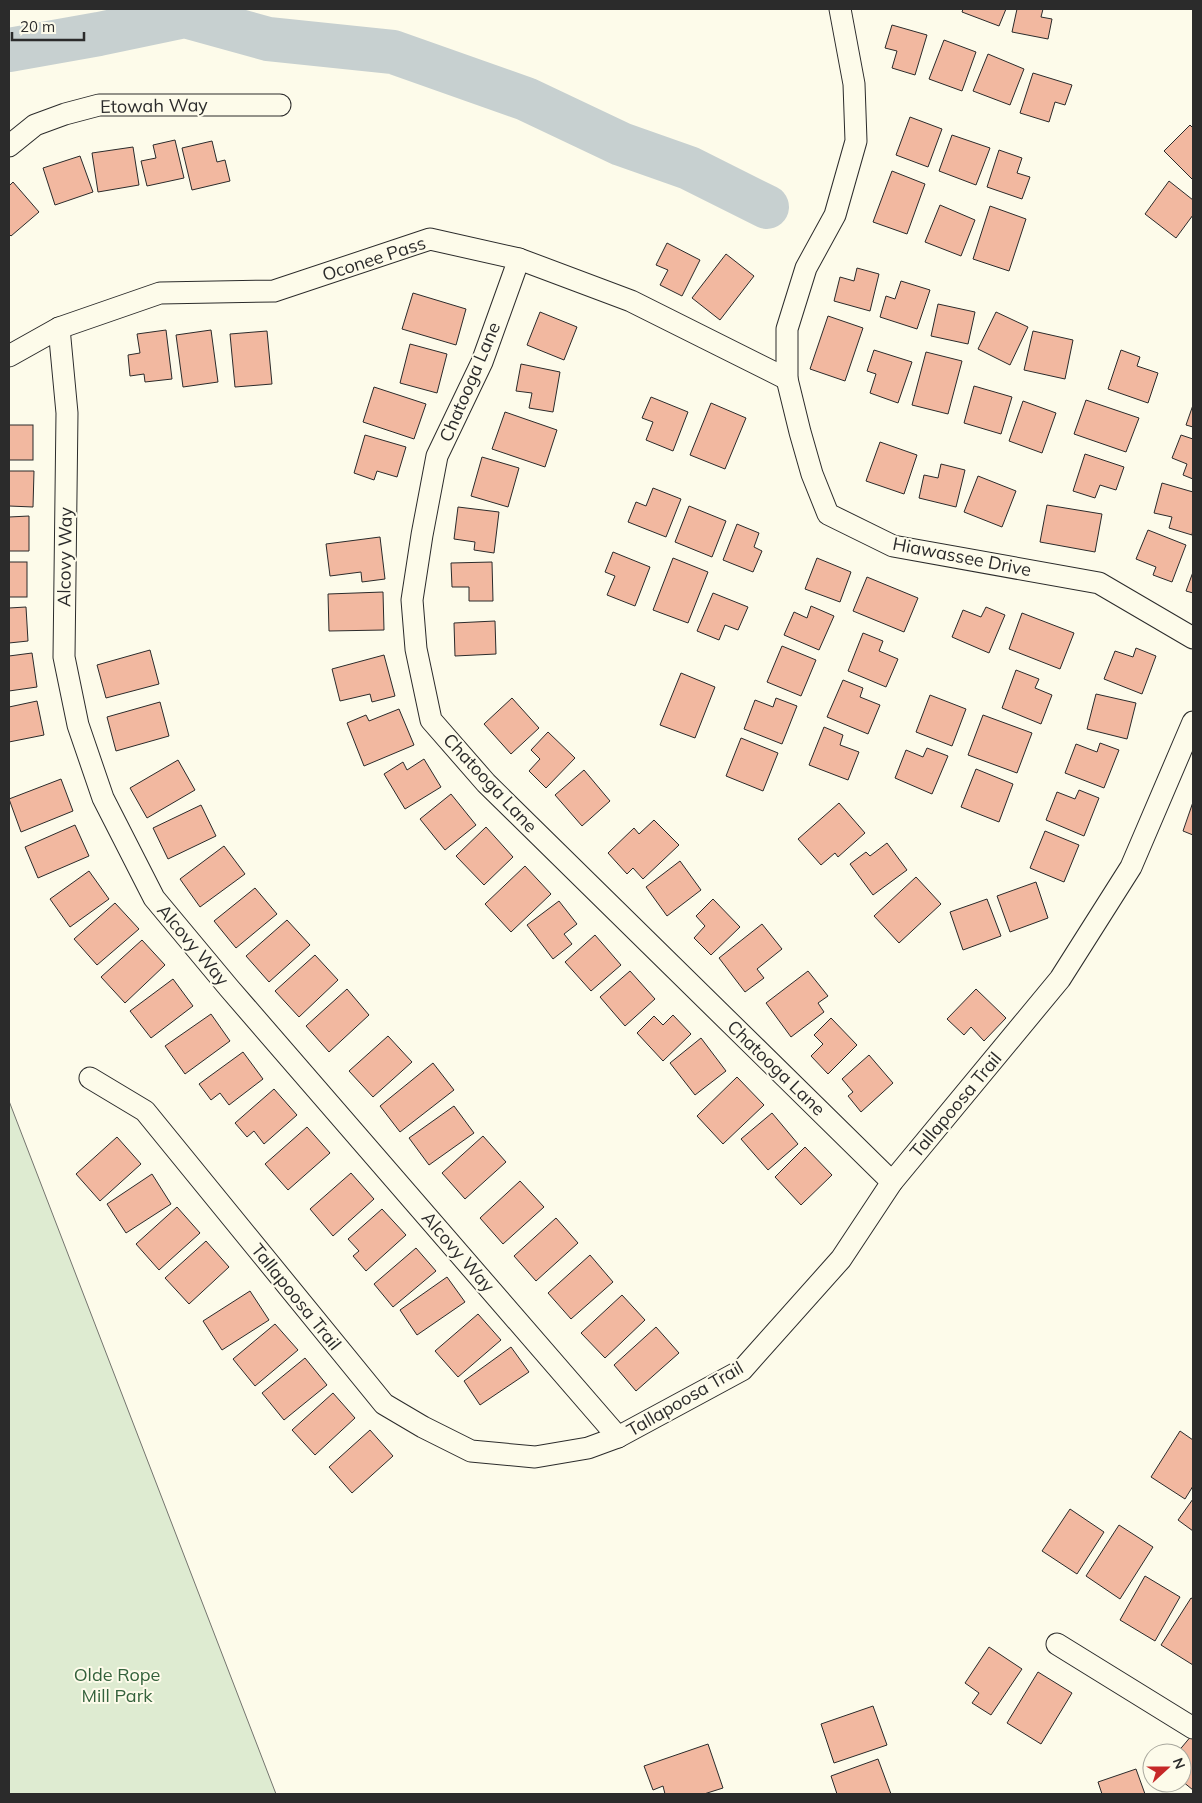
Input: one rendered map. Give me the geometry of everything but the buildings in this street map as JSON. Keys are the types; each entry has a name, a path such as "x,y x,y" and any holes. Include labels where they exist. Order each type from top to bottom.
{"street":[{"name":"Hiawassee Drive","path":"840,9 854,84 856,141 835,214 806,268 787,330 787,379 807,457 828,514 894,546 1099,583 1193,638"},
{"name":"Etowah Way","path":"9,146 35,125 65,114 99,105 280,105"},
{"name":"Oconee Pass","path":"9,356 59,328 160,293 274,291 430,239 519,259 630,301 787,379"},
{"name":"Chatooga Lane","path":"519,259 482,362 437,456 412,600 416,649 431,720 486,784 892,1182"},
{"name":"Alcovy Way","path":"59,328 67,413 64,657 78,725 103,798 154,898 229,988 618,1437"},
{"name":"Tallapoosa Trail","path":"90,1078 145,1111 384,1404 423,1427 471,1451 534,1458 588,1448 618,1437 742,1370 841,1259 892,1182 1060,979 1131,867 1193,722"},
{"path":"1058,1644 1193,1728"}],"green space":[{"name":"Olde Rope Mill Park","path":"9,1101 276,1794 9,1794"}],"waterway":[{"path":"9,50 185,16 268,39 393,52 526,99 621,144 689,168 767,207"}]}
